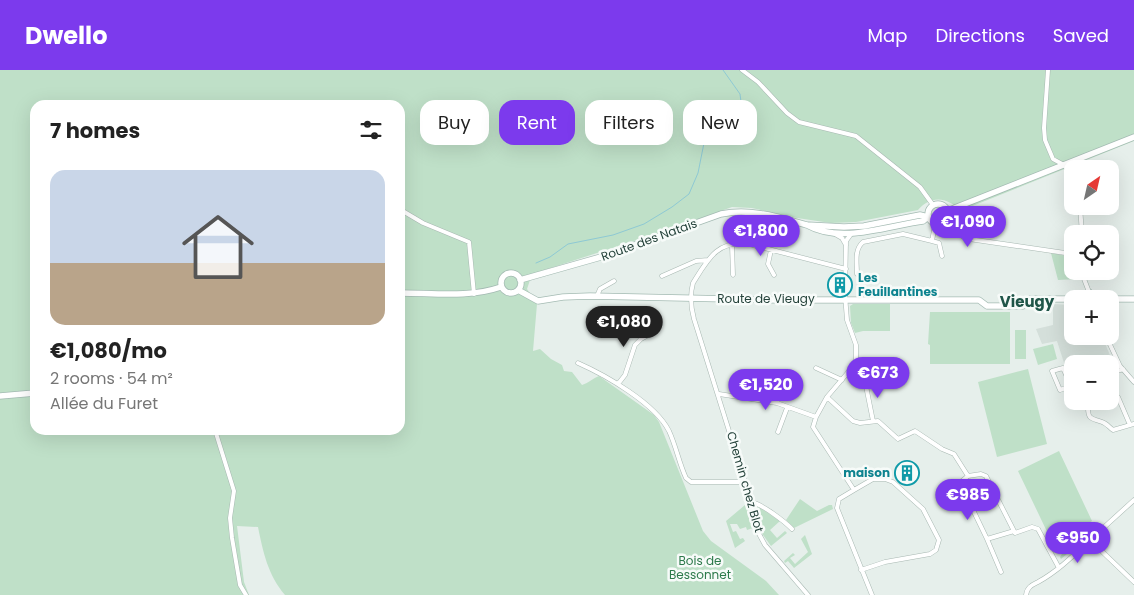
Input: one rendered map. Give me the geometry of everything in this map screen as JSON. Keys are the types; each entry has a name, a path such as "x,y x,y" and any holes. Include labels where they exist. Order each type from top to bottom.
{"street":[{"path":"742,70 758,82 787,113 799,122 856,136 920,187 933,205 943,206 947,211 947,217 944,222 933,223 928,217 928,210 933,205"},
{"path":"1048,70 1044,128 1045,140 1054,159 1064,165"},
{"path":"1076,160 1134,136"},
{"path":"947,211 1064,165"},
{"name":"Route des Natais","path":"520,280 601,257 734,211 766,214 807,224 844,227 864,226 920,214 928,217"},
{"path":"405,212 423,222 469,242 474,294"},
{"name":"Route des Natais","path":"807,224 813,228 828,232 851,234 923,221 928,217"},
{"path":"944,222 957,234 969,239 1064,253"},
{"path":"932,241 937,224"},
{"path":"854,490 815,432 813,425 827,397 853,365 856,355 856,345 848,326 846,245 851,234 864,226"},
{"path":"828,232 840,237 846,245"},
{"path":"857,274 856,252 859,245 863,242 903,234 940,242 942,256"},
{"path":"692,299 693,283 708,260 714,252 732,245 749,244 846,269"},
{"path":"732,245 733,276"},
{"path":"771,250 768,264 774,276"},
{"path":"662,276 696,261 708,260"},
{"name":"Route de Vieugy","path":"520,280 514,274 506,274 501,280 501,287 508,293 518,290 541,301 563,296 597,296 692,299 979,300 987,306 1023,306 1030,299 1064,299"},
{"path":"518,290 520,280"},
{"path":"597,296 600,288 614,281"},
{"name":"Route de Vieugy","path":"405,293 474,294 501,287"},
{"name":"Chemin chez Blot","path":"692,299 694,319 719,394 758,532 765,545 808,595"},
{"path":"1119,299 1134,299"},
{"path":"618,384 626,372 635,344 650,334"},
{"path":"1110,345 1123,370 1133,378"},
{"path":"578,363 597,371 618,384 659,416 669,431 686,478 691,482 745,482"},
{"path":"816,368 842,380"},
{"path":"1063,368 1072,386 1060,390 1052,371 1063,368"},
{"path":"1119,371 1123,370"},
{"path":"777,404 785,380"},
{"path":"865,381 873,420"},
{"path":"0,396 30,393"},
{"path":"719,394 777,404 816,417"},
{"path":"827,397 853,421 860,423 873,420 880,422 898,439 912,432 917,432 942,449 954,454 968,476"},
{"path":"1088,410 1090,419 1105,422 1113,430 1132,424 1119,399"},
{"path":"778,432 786,408"},
{"path":"217,435 234,491 230,518 232,538 240,585 246,595"},
{"path":"1001,572 988,539 962,487 962,482 968,476 981,474 986,476 1014,532"},
{"path":"861,570 884,562 930,554 936,550 939,540 923,509 893,482 881,478 873,479 839,499 837,508 861,570 872,595"},
{"path":"1026,595 1030,586 1059,568 1134,500"},
{"path":"750,502 757,503 783,520 792,529"},
{"path":"988,539 1014,532 1015,534 1032,527 1038,529 1059,568"},
{"path":"1090,540 1134,582"},
{"path":"1124,571 1134,578"}],"shaded area":[{"path":"1053,304 1064,305 1064,345 1106,345 1110,355 1064,355 1064,363 1057,341 1042,344 1036,329 1053,325"}],"green space":[{"name":"Bois de Bessonnet","path":"0,70 1134,70 1134,141 1087,160 1064,160 1064,169 960,211 950,203 934,200 923,205 918,210 856,222 831,223 752,208 732,207 532,274 527,289 537,304 533,351 540,349 551,359 562,365 564,371 572,372 582,385 599,376 654,415 659,422 703,531 711,541 766,581 779,595 285,595 270,571 258,527 237,526 244,582 249,595 0,595"},
{"path":"1051,253 1064,255 1064,280 1058,280"},
{"path":"853,304 890,304 890,331 863,331 855,333 851,323 850,306"},
{"path":"930,312 1010,312 1010,364 930,364 930,345 928,344"},
{"path":"1015,330 1026,330 1026,359 1015,359"},
{"path":"1053,344 1057,359 1038,365 1033,349"},
{"path":"1028,369 1047,444 997,457 978,382"},
{"path":"1059,451 1092,521 1066,536 1065,534 1051,540 1018,471"},
{"path":"800,499 817,511 829,505 832,505 833,509 794,528 786,520"},
{"path":"745,505 749,507 753,528 747,530 746,527 740,529 737,524 730,524 733,532 736,531 740,539 743,538 745,541 735,548 726,521"},
{"path":"756,505 780,521 770,530 777,538 785,531 787,533 771,546 761,532"},
{"path":"1093,526 1094,531 1061,559 1062,554 1057,546"},
{"path":"805,535 812,554 794,568 788,561 785,563 784,561 793,553 795,555 790,558 795,564 808,552 801,539"}],"waterway":[{"path":"536,263 550,257 568,244 613,235 644,224 689,194 698,173 707,128 727,122 742,110 740,94 723,70"}],"place":[{"name":"Les Feuillantines","path":"840,285"},
{"name":"maison","path":"907,473"}],"district":[{"name":"Vieugy","path":"1027,302"}]}
